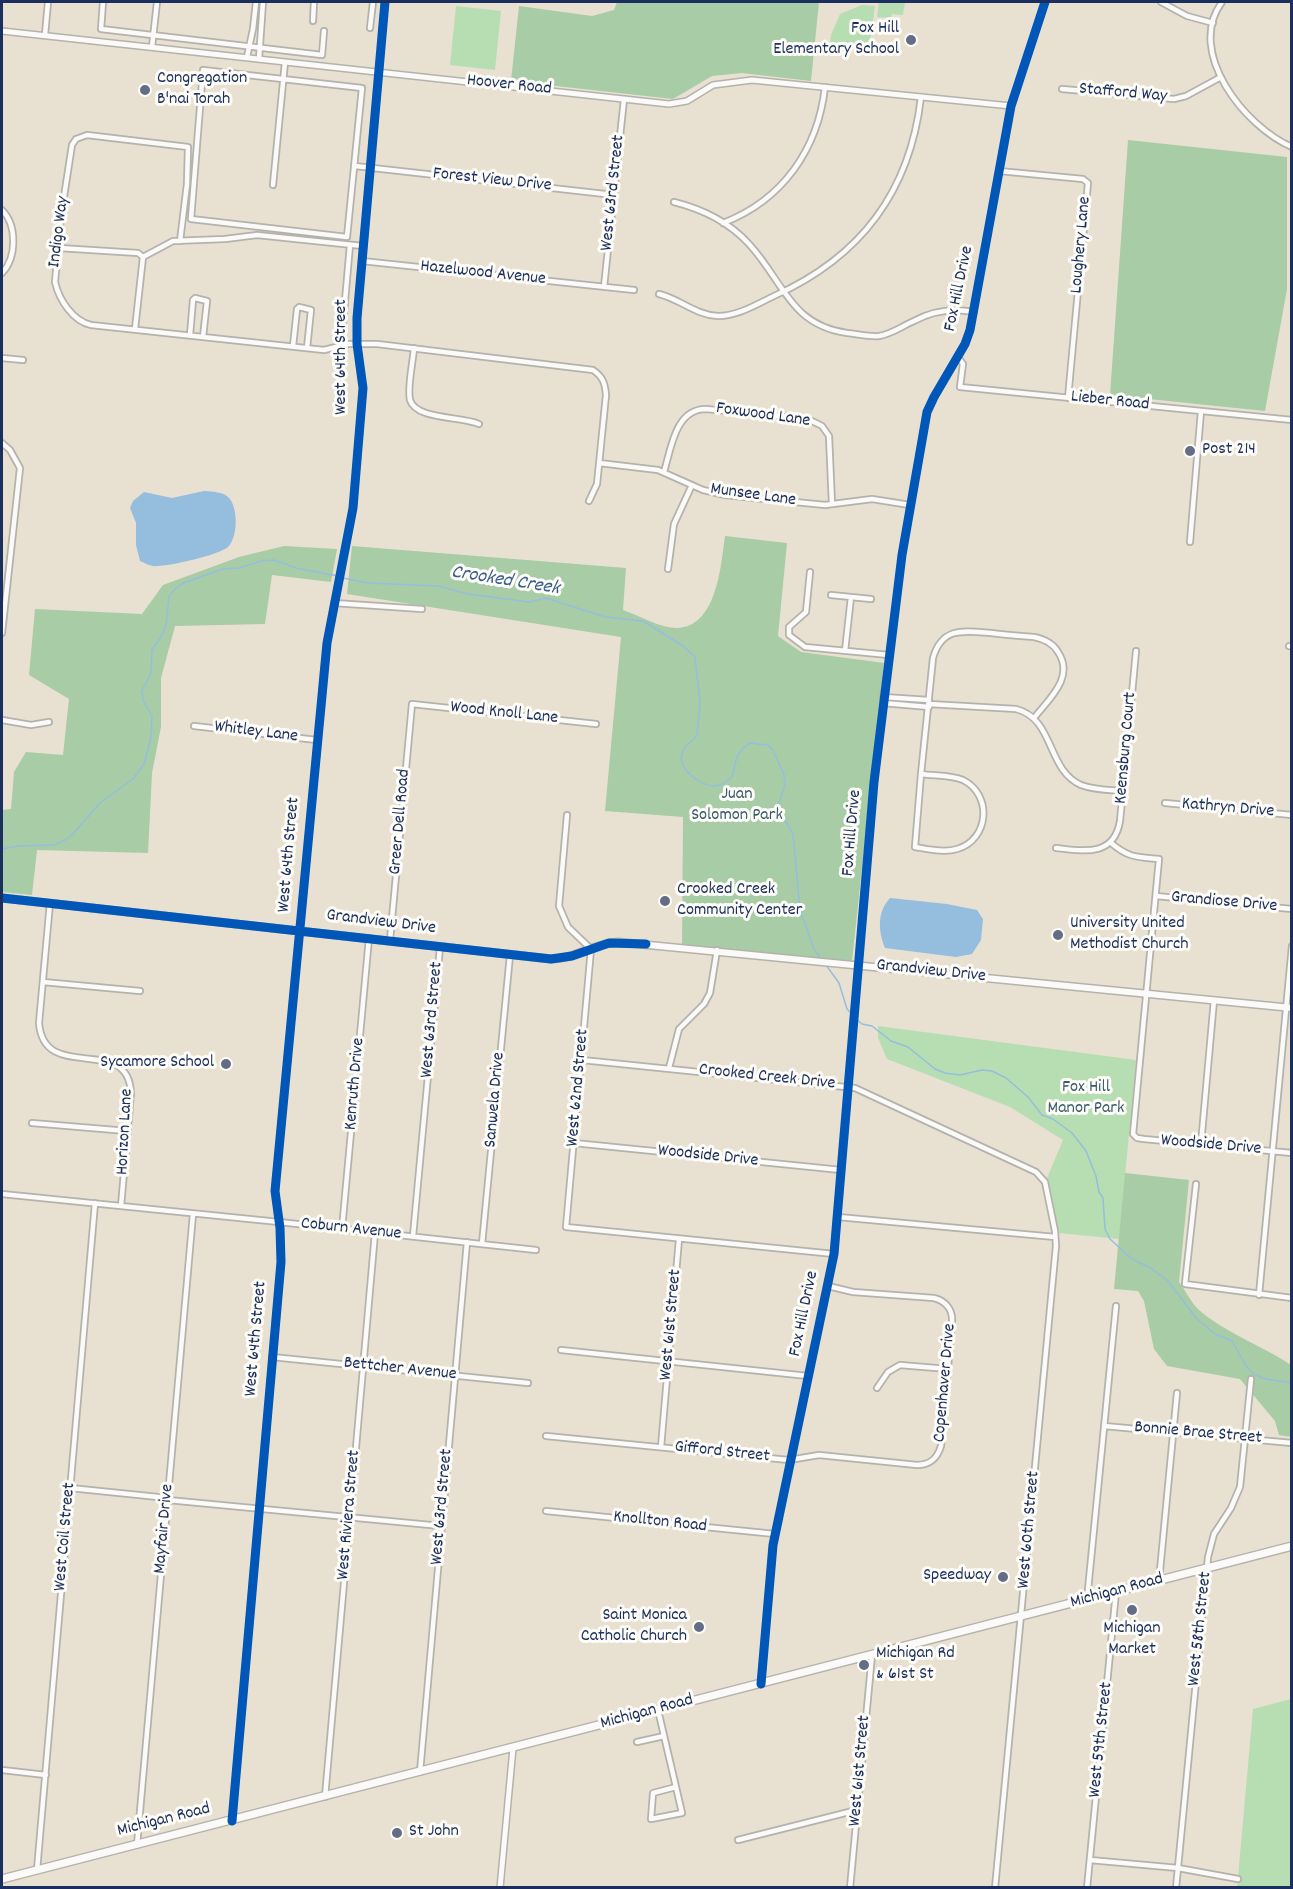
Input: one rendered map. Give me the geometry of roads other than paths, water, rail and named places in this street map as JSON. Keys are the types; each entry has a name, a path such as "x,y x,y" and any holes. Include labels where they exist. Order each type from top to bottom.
{"main road":[{"name":"Grandview Drive","path":"2,898 510,955 558,959 604,944 618,942 1289,1008"},
{"name":"Michigan Road","path":"2,1879 1292,1546"}],"street":[{"path":"45,35 48,2"},
{"path":"103,2 100,29 153,36 322,55 324,31"},
{"path":"152,47 157,2"},
{"path":"247,57 256,2"},
{"path":"259,59 263,2"},
{"path":"313,21 314,2"},
{"path":"370,28 373,2"},
{"name":"West 64th Street","path":"231,1821 282,1251 275,1191 327,643 352,508 362,394 357,318 385,2"},
{"name":"Fox Hill Drive","path":"761,1683 768,1581 775,1534 834,1254 883,700 897,585 910,505 927,412 958,357 970,330 1011,106 1045,2"},
{"path":"1161,2 1187,16 1213,23"},
{"path":"1222,2 1213,23 1211,37 1213,55 1221,77 1235,101 1252,122 1292,147"},
{"name":"Hoover Road","path":"2,31 624,99 681,103 713,85 760,80 1011,106"},
{"path":"273,185 285,62"},
{"path":"203,70 284,78 362,88 347,237 191,219 203,70"},
{"name":"Stafford Way","path":"1062,89 1174,99 1190,94 1221,77"},
{"path":"723,223 749,211 767,198 795,170 817,127 825,87"},
{"path":"659,294 672,298 695,311 720,316 732,315 810,278 841,256 862,236 881,212 897,185 907,163 916,130 921,97"},
{"name":"West 63rd Street","path":"604,288 624,99"},
{"name":"Indigo Way","path":"135,329 89,324 79,320 72,314 55,285 61,216 72,146 76,139 86,135 188,147 187,184 180,241"},
{"name":"Forest View Drive","path":"355,165 614,195"},
{"name":"Loughery Lane","path":"999,171 1083,179 1088,183 1068,398"},
{"path":"674,202 701,211 740,235 755,251 802,315 819,326 833,331 872,336 888,334 931,314 955,310 974,312"},
{"path":"2,210 9,219 13,231 11,256 2,273"},
{"path":"143,256 168,243 257,235 363,246"},
{"path":"341,346 350,245"},
{"path":"59,248 138,253 143,256"},
{"path":"143,256 135,329 328,350 357,344 414,348 593,370 601,375 605,383 597,484 590,501"},
{"name":"Hazelwood Avenue","path":"362,261 634,291"},
{"path":"190,335 195,298 207,301 204,337"},
{"path":"293,346 298,308 310,308 307,348"},
{"path":"414,348 410,391 410,401 414,407 429,415 464,419 479,424"},
{"name":"Lieber Road","path":"958,357 963,364 960,387 1292,420"},
{"path":"2,358 23,360"},
{"name":"Foxwood Lane","path":"664,472 680,423 695,410 706,409 808,419 822,426 830,438 832,504"},
{"path":"1190,542 1202,411"},
{"path":"2,443 10,450 20,468 2,633"},
{"name":"Munsee Lane","path":"599,463 664,472 725,495 832,504 872,499 910,505"},
{"path":"668,569 674,524 692,484"},
{"path":"810,572 806,611 789,627 789,633 803,646 889,655"},
{"path":"831,595 871,599"},
{"path":"845,651 850,597"},
{"path":"334,603 422,609"},
{"path":"921,774 958,779 969,784 978,794 983,806 983,821 980,831 968,844 958,849 947,850 915,848 921,774 933,655 938,644 948,635 967,631 1035,637 1045,640 1055,648 1062,659 1064,670 1059,686 1034,718"},
{"name":"Keensburg Court","path":"1110,842 1120,824 1136,651"},
{"path":"883,700 1016,709 1034,718 1042,728 1056,760 1068,776 1087,787 1123,791"},
{"name":"Wood Knoll Lane","path":"412,704 596,724"},
{"name":"Greer Dell Road","path":"390,940 412,704"},
{"path":"2,720 23,725 49,722"},
{"name":"Whitley Lane","path":"194,726 317,740"},
{"name":"Kathryn Drive","path":"1165,803 1292,815"},
{"path":"567,815 559,906 567,927 591,949"},
{"path":"1056,848 1091,851 1102,848 1110,842 1128,855 1159,859 1147,993"},
{"name":"Grandiose Drive","path":"1156,896 1292,909"},
{"name":"Horizon Lane","path":"50,903 39,1023 44,1040 59,1054 106,1060 116,1064 127,1076 131,1088 121,1206"},
{"name":"Kenruth Drive","path":"342,1229 369,938"},
{"path":"1259,1294 1272,1152 1289,1008 1292,946"},
{"name":"West 63rd Street","path":"413,1236 440,947"},
{"name":"West 62nd Street","path":"591,949 566,1227 679,1239"},
{"path":"669,1068 679,1029 683,1022 704,1004 710,993 717,950"},
{"name":"Sanwela Drive","path":"483,1244 510,955"},
{"path":"43,982 140,992"},
{"name":"Woodside Drive","path":"1147,993 1132,1134 1144,1139 1292,1153"},
{"path":"1200,1144 1214,1000"},
{"name":"Crooked Creek Drive","path":"582,1060 848,1086 861,1090 1041,1175"},
{"path":"32,1123 127,1131"},
{"name":"Woodside Drive","path":"574,1143 842,1170"},
{"name":"West 60th Street","path":"995,1887 1022,1617 1055,1237 1045,1182 1041,1175"},
{"path":"1196,1184 1185,1284 1292,1298"},
{"name":"Coburn Avenue","path":"2,1194 536,1250"},
{"name":"West Coil Street","path":"37,1870 95,1203"},
{"name":"Mayfair Drive","path":"137,1845 193,1214"},
{"path":"838,1217 1055,1237"},
{"name":"West Riviera Street","path":"325,1797 375,1233"},
{"path":"679,1239 834,1254"},
{"name":"West 61st Street","path":"661,1447 679,1239"},
{"name":"West 63rd Street","path":"420,1772 467,1242"},
{"name":"Copenhaver Drive","path":"828,1286 853,1292 933,1298 948,1306 952,1318 941,1446 933,1460"},
{"path":"1087,1600 1116,1306"},
{"path":"561,1350 808,1376"},
{"name":"Bettcher Avenue","path":"272,1357 528,1383"},
{"path":"877,1388 888,1372 900,1365 948,1369"},
{"name":"West 58th Street","path":"1176,1887 1207,1568 1214,1534 1232,1508 1239,1491 1251,1379"},
{"path":"1159,1581 1177,1393"},
{"name":"Bonnie Brae Street","path":"1104,1426 1292,1443"},
{"name":"Gifford Street","path":"546,1436 789,1460 819,1455 919,1465 933,1460"},
{"path":"70,1488 441,1526"},
{"name":"Knollton Road","path":"546,1511 775,1534"},
{"name":"West 59th Street","path":"1087,1887 1116,1592"},
{"name":"West 61st Street","path":"850,1887 872,1655"},
{"path":"658,1710 664,1736 676,1787 682,1813 651,1819 653,1793 676,1787"},
{"path":"637,1742 664,1736"},
{"path":"500,1887 513,1748"},
{"path":"2,1770 46,1775"},
{"path":"738,1840 857,1810"},
{"path":"1090,1860 1178,1868 1238,1879"}],"water":[{"path":"204,491 225,495 233,504 236,516 235,530 228,547 205,557 172,564 155,566 140,561 136,545 136,523 130,508 133,501 144,492 172,498"},
{"path":"890,898 947,904 977,910 983,919 981,940 972,954 956,957 885,948 880,922 883,909"}],"waterway":[{"name":"Crooked Creek","path":"2,849 54,845 65,840 100,803 133,779 144,764 151,738 152,716 143,700 142,691 151,673 152,650 166,625 169,597 174,590 183,583 223,569 239,568 261,561 274,560 296,568 338,576"},
{"name":"Crooked Creek","path":"343,578 368,583 438,586 468,594 529,602 546,598 605,617 643,621 683,646 695,657 700,702 697,735 683,750 681,759 683,765 697,780 715,786 725,783 732,777 735,762 745,746 750,743 768,745 773,750 784,775 785,784 779,803 782,815 793,834 800,910 814,949 821,959"},
{"name":"Crooked Creek","path":"826,965 839,983 847,1009 853,1015"},
{"name":"Crooked Creek","path":"856,1019 862,1024 872,1026 891,1041 908,1047 935,1069 945,1073 960,1075 982,1070 992,1071 1006,1078 1028,1097 1042,1115 1053,1119 1072,1133 1086,1151 1096,1176 1099,1192 1103,1198 1105,1229 1110,1239 1132,1259 1149,1267 1168,1281 1196,1318 1215,1334 1232,1341 1246,1366 1255,1375 1292,1383"}],"place":[{"name":"Fox Hill Elementary School","path":"911,40"},
{"name":"Congregation B'nai Torah","path":"145,90"},
{"name":"Post 214","path":"1190,451"},
{"name":"Crooked Creek Community Center","path":"665,901"},
{"name":"University United Methodist Church","path":"1058,935"},
{"name":"Sycamore School","path":"226,1064"},
{"name":"Speedway","path":"1003,1577"},
{"name":"Michigan Market","path":"1132,1610"},
{"name":"Saint Monica Catholic Church","path":"699,1627"},
{"name":"Michigan Rd & 61st St","path":"864,1665"},
{"name":"St John","path":"397,1833"}],"park label":[{"name":"Juan Solomon Park","path":"737,806"},
{"name":"Fox Hill Manor Park","path":"1086,1099"}]}
